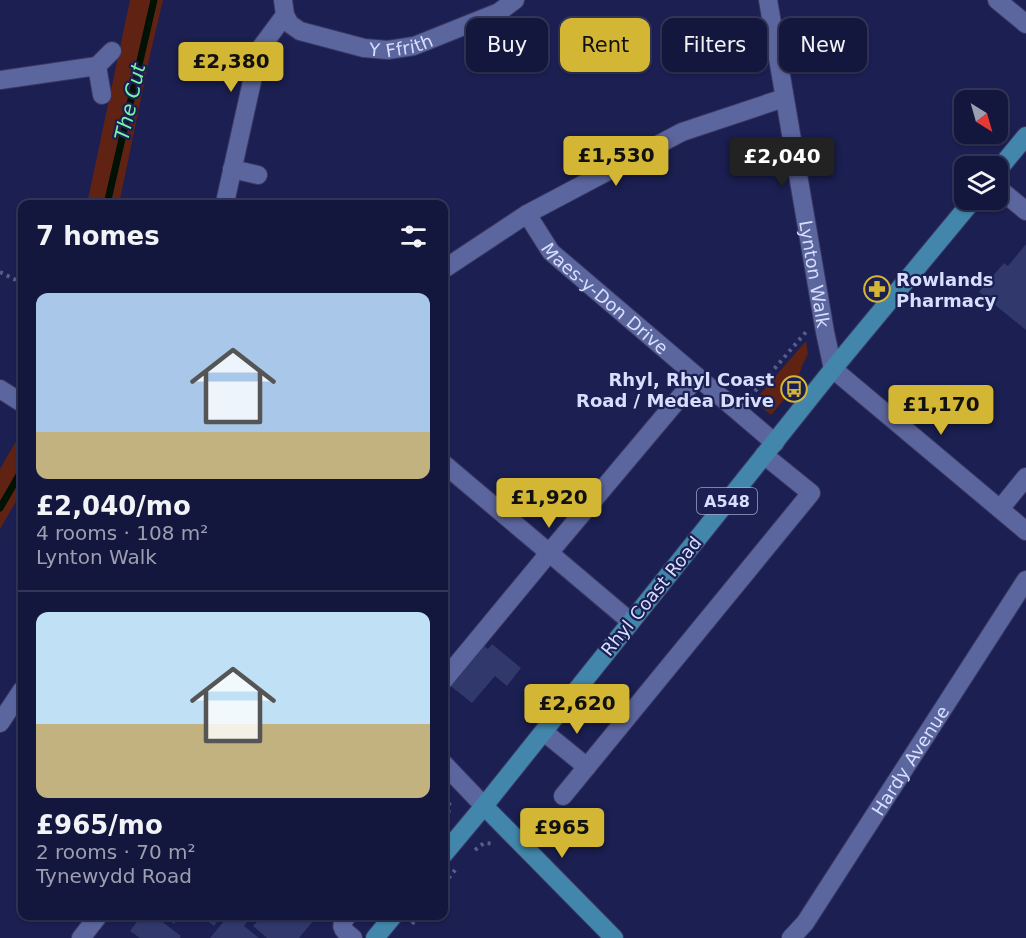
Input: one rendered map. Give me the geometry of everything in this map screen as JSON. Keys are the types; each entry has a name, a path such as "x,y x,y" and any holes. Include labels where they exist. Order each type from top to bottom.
{"main road":[{"path":"1008,158 1026,136"},
{"name":"Rhyl Coast Road","path":"448,849 833,369 965,210"},
{"path":"484,806 614,938"},
{"path":"375,938 390,920"}],"street":[{"name":"Y Ffrith","path":"284,8 290,24 300,31 364,48 388,50 414,46 499,12 515,0"},
{"name":"Lynton Walk","path":"768,0 833,369"},
{"path":"997,0 1026,24"},
{"path":"226,198 259,50 284,8"},
{"path":"0,80 97,66 112,51"},
{"path":"97,66 102,95"},
{"path":"448,266 527,214 681,132 784,98"},
{"path":"232,169 258,175"},
{"path":"1008,196 1026,211"},
{"name":"Maes-y-Don Drive","path":"527,214 551,252 738,411 811,493 588,767"},
{"path":"833,369 1026,531"},
{"path":"448,675 698,377"},
{"path":"0,389 18,400"},
{"path":"448,467 631,622"},
{"path":"1000,509 1026,477"},
{"name":"Hardy Avenue","path":"791,938 805,923 1026,580"},
{"path":"0,723 18,696"},
{"path":"544,732 588,767 563,796"},
{"path":"448,768 484,806"},
{"path":"81,938 95,920"},
{"path":"344,920 342,926 344,931 353,938"}],"path":[{"path":"0,272 18,281"},
{"path":"738,411 822,314"},
{"path":"448,796 450,807 448,812"},
{"path":"466,857 484,843 495,844"},
{"path":"448,879 461,864"}],"shaded area":[{"path":"130,0 163,0 120,200 88,200"},
{"path":"806,341 808,354 799,375 803,377 771,415 754,401"},
{"path":"18,438 18,498 0,529 0,469"}],"building":[{"path":"1026,244 1026,330 979,292 1004,263 1008,266"},
{"path":"481,643 488,649 492,644 521,668 507,686 495,676 472,703 448,684"},
{"path":"138,920 160,920 181,936 180,938 140,938 130,931"},
{"path":"206,920 218,920 214,926"},
{"path":"225,920 248,920 244,926 259,938 210,938"},
{"path":"258,920 314,920 299,938 267,938 253,926"}],"waterway":[{"name":"The Cut","path":"108,200 154,0"},
{"name":"The Cut","path":"0,508 18,477"}],"place":[{"name":"Rowlands Pharmacy","path":"877,289"},
{"name":"Rhyl, Rhyl Coast Road / Medea Drive","path":"794,389"}]}
